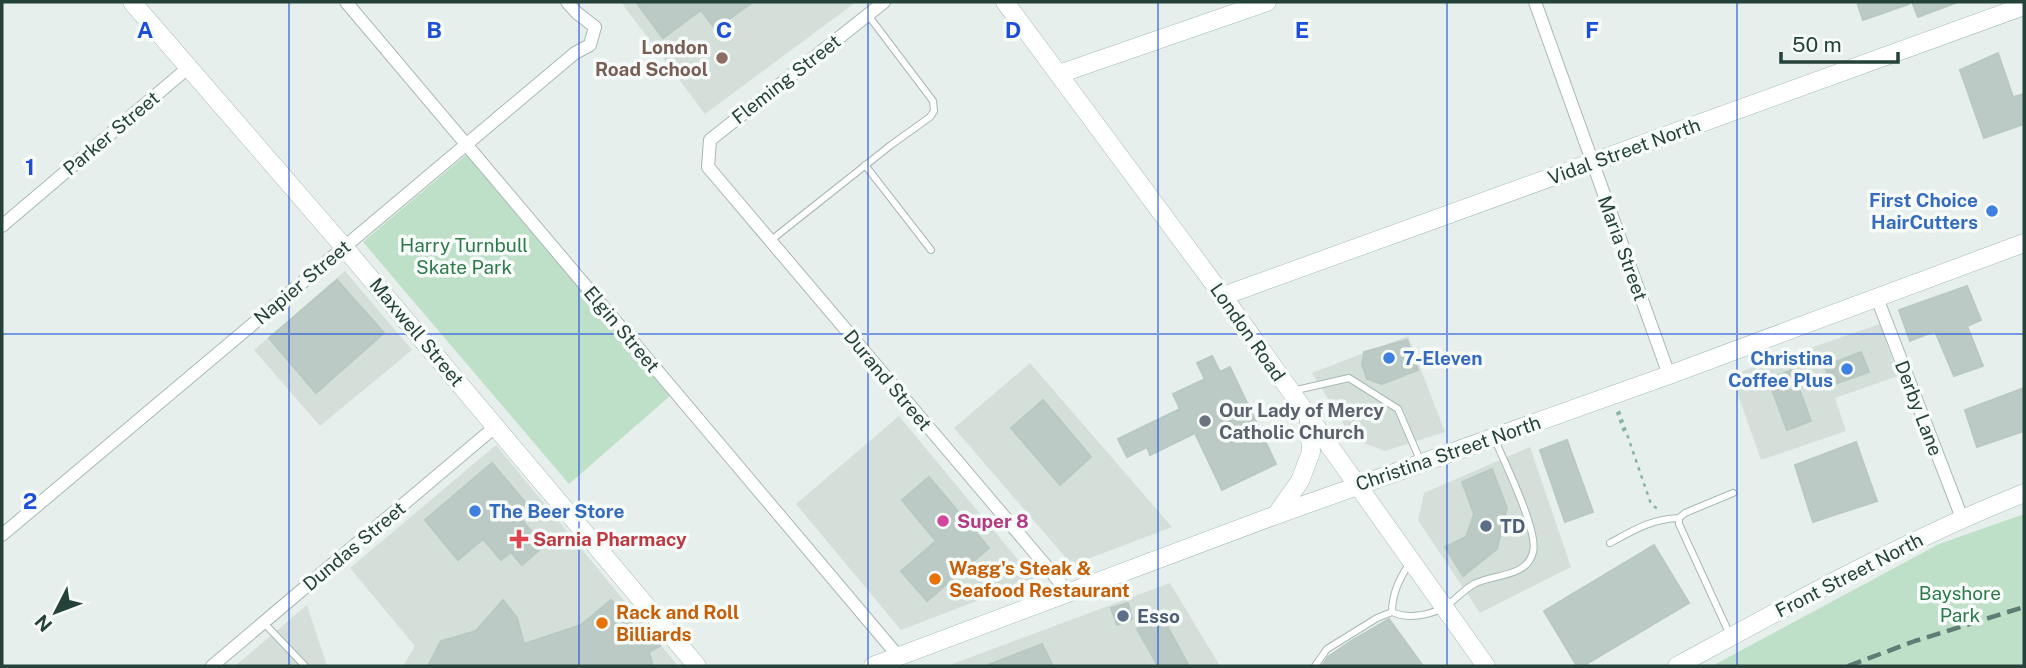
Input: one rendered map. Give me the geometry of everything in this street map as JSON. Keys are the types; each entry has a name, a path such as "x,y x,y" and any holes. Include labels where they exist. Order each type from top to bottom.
{"main road":[{"name":"Maxwell Street","path":"132,2 344,247 697,666"},
{"name":"London Road","path":"1005,2 1223,296 1486,666"},
{"path":"1059,75 1267,2"},
{"name":"Vidal Street North","path":"1223,296 2024,6"},
{"name":"Christina Street North","path":"873,666 1357,485 1669,375 2024,243"},
{"path":"1276,515 1300,481 1311,452 1309,419"},
{"name":"Front Street North","path":"1677,666 1840,576 1962,518 2024,493"}],"street":[{"name":"Elgin Street","path":"346,2 899,657"},
{"name":"Napier Street","path":"2,535 575,53 590,45 596,27 576,13 567,2"},
{"name":"Fleming Street","path":"708,167 710,140 884,2"},
{"name":"Maria Street","path":"1535,2 1669,375"},
{"name":"Parker Street","path":"2,226 189,67"},
{"name":"Durand Street","path":"708,167 1069,593"},
{"name":"Derby Lane","path":"1877,298 1962,518"},
{"name":"Dundas Street","path":"212,666 496,426"}],"lane":[{"path":"770,241 930,117 934,111 933,101 919,80 868,15"},
{"path":"865,165 931,250"},
{"path":"1291,392 1349,378 1398,410 1421,463"},
{"path":"1315,666 1327,649 1377,618 1392,612 1399,615 1417,615 1443,608 1474,583 1526,565 1534,551 1531,533 1519,496 1494,437"},
{"path":"1610,543 1651,521 1680,517 1734,493"},
{"path":"1680,517 1679,524 1731,637"},
{"path":"1392,612 1395,593 1411,562"},
{"path":"264,622 304,666"},
{"path":"291,666 298,660"}],"path":[{"path":"1611,396 1651,504 1680,517"}],"shaded area":[{"name":"London Road School","path":"621,2 856,2 705,114"},
{"path":"345,271 412,350 320,426 254,350"},
{"path":"1880,324 1898,376 1835,398 1846,431 1761,460 1731,375"},
{"path":"1408,336 1445,432 1385,451 1353,439 1312,373"},
{"path":"1030,363 1172,527 1072,565 954,428"},
{"path":"899,416 1034,579 901,630 796,504"},
{"path":"496,445 678,666 403,666 415,646 350,568"},
{"path":"1530,447 1571,567 1480,613 1418,520 1424,493"},
{"path":"1170,583 1220,666 947,666"},
{"path":"307,605 327,666 235,666"}],"green space":[{"name":"Harry Turnbull Skate Park","path":"467,154 670,396 569,484 363,242"},
{"name":"Bayshore Park","path":"2024,514 2024,666 1712,666 1939,544"}],"building":[{"name":"London Road School","path":"636,2 753,2 715,29 701,10 663,38"},
{"path":"1857,2 1909,2 1909,4 1863,20"},
{"path":"1912,2 1954,2 1955,3 1918,17"},
{"path":"1998,53 2013,97 2024,94 2024,124 1984,138 1960,70"},
{"path":"337,280 384,333 316,393 269,338"},
{"path":"1967,286 1981,320 1967,326 1983,366 1954,376 1935,331 1910,341 1899,310"},
{"name":"7-Eleven","path":"1407,340 1418,370 1382,384 1367,379 1362,365 1364,352"},
{"name":"Christina Coffee Plus","path":"1861,352 1869,372 1832,385 1825,366"},
{"name":"Our Lady of Mercy Catholic Church","path":"1212,356 1220,372 1230,367 1276,464 1222,490 1195,433 1150,455 1147,447 1127,457 1118,439 1180,409 1173,394 1205,379 1197,363"},
{"path":"1792,370 1811,421 1787,430 1768,379"},
{"path":"2024,388 2024,431 1977,447 1965,410"},
{"path":"1043,400 1091,457 1060,485 1011,428"},
{"path":"1567,440 1593,512 1565,522 1540,450"},
{"path":"1856,442 1877,501 1813,522 1795,465"},
{"name":"The Beer Store","path":"492,463 526,503 515,512 544,546 522,565 511,552 501,560 483,539 458,560 425,520"},
{"name":"TD","path":"1492,469 1507,508 1497,549 1463,576 1445,547 1466,537 1474,514 1462,482"},
{"name":"Super 8","path":"929,477 989,548 927,601 901,571 936,541 902,500"},
{"path":"1654,545 1689,603 1583,666 1577,666 1544,611"},
{"path":"503,600 517,618 524,644 581,625 611,600 643,636 649,632 660,646 649,652 653,666 428,666 441,641 476,631"},
{"path":"1128,603 1132,619 1117,625 1111,608"},
{"path":"1161,615 1189,666 1158,666 1137,629"},
{"path":"1389,619 1423,666 1322,666 1328,657"},
{"path":"1042,644 1053,666 988,666 988,665"}],"railway":[{"path":"1848,666 1915,641 2024,607"}],"place":[{"name":"London Road School","path":"722,58"},
{"name":"First Choice HairCutters","path":"1992,211"},
{"name":"7-Eleven","path":"1389,358"},
{"name":"Christina Coffee Plus","path":"1847,369"},
{"name":"Our Lady of Mercy Catholic Church","path":"1205,421"},
{"name":"The Beer Store","path":"475,511"},
{"name":"Super 8","path":"943,521"},
{"name":"TD","path":"1486,526"},
{"name":"Sarnia Pharmacy","path":"519,539"},
{"name":"Wagg's Steak & Seafood Restaurant","path":"935,579"},
{"name":"Esso","path":"1123,616"},
{"name":"Rack and Roll Billiards","path":"602,623"}]}
